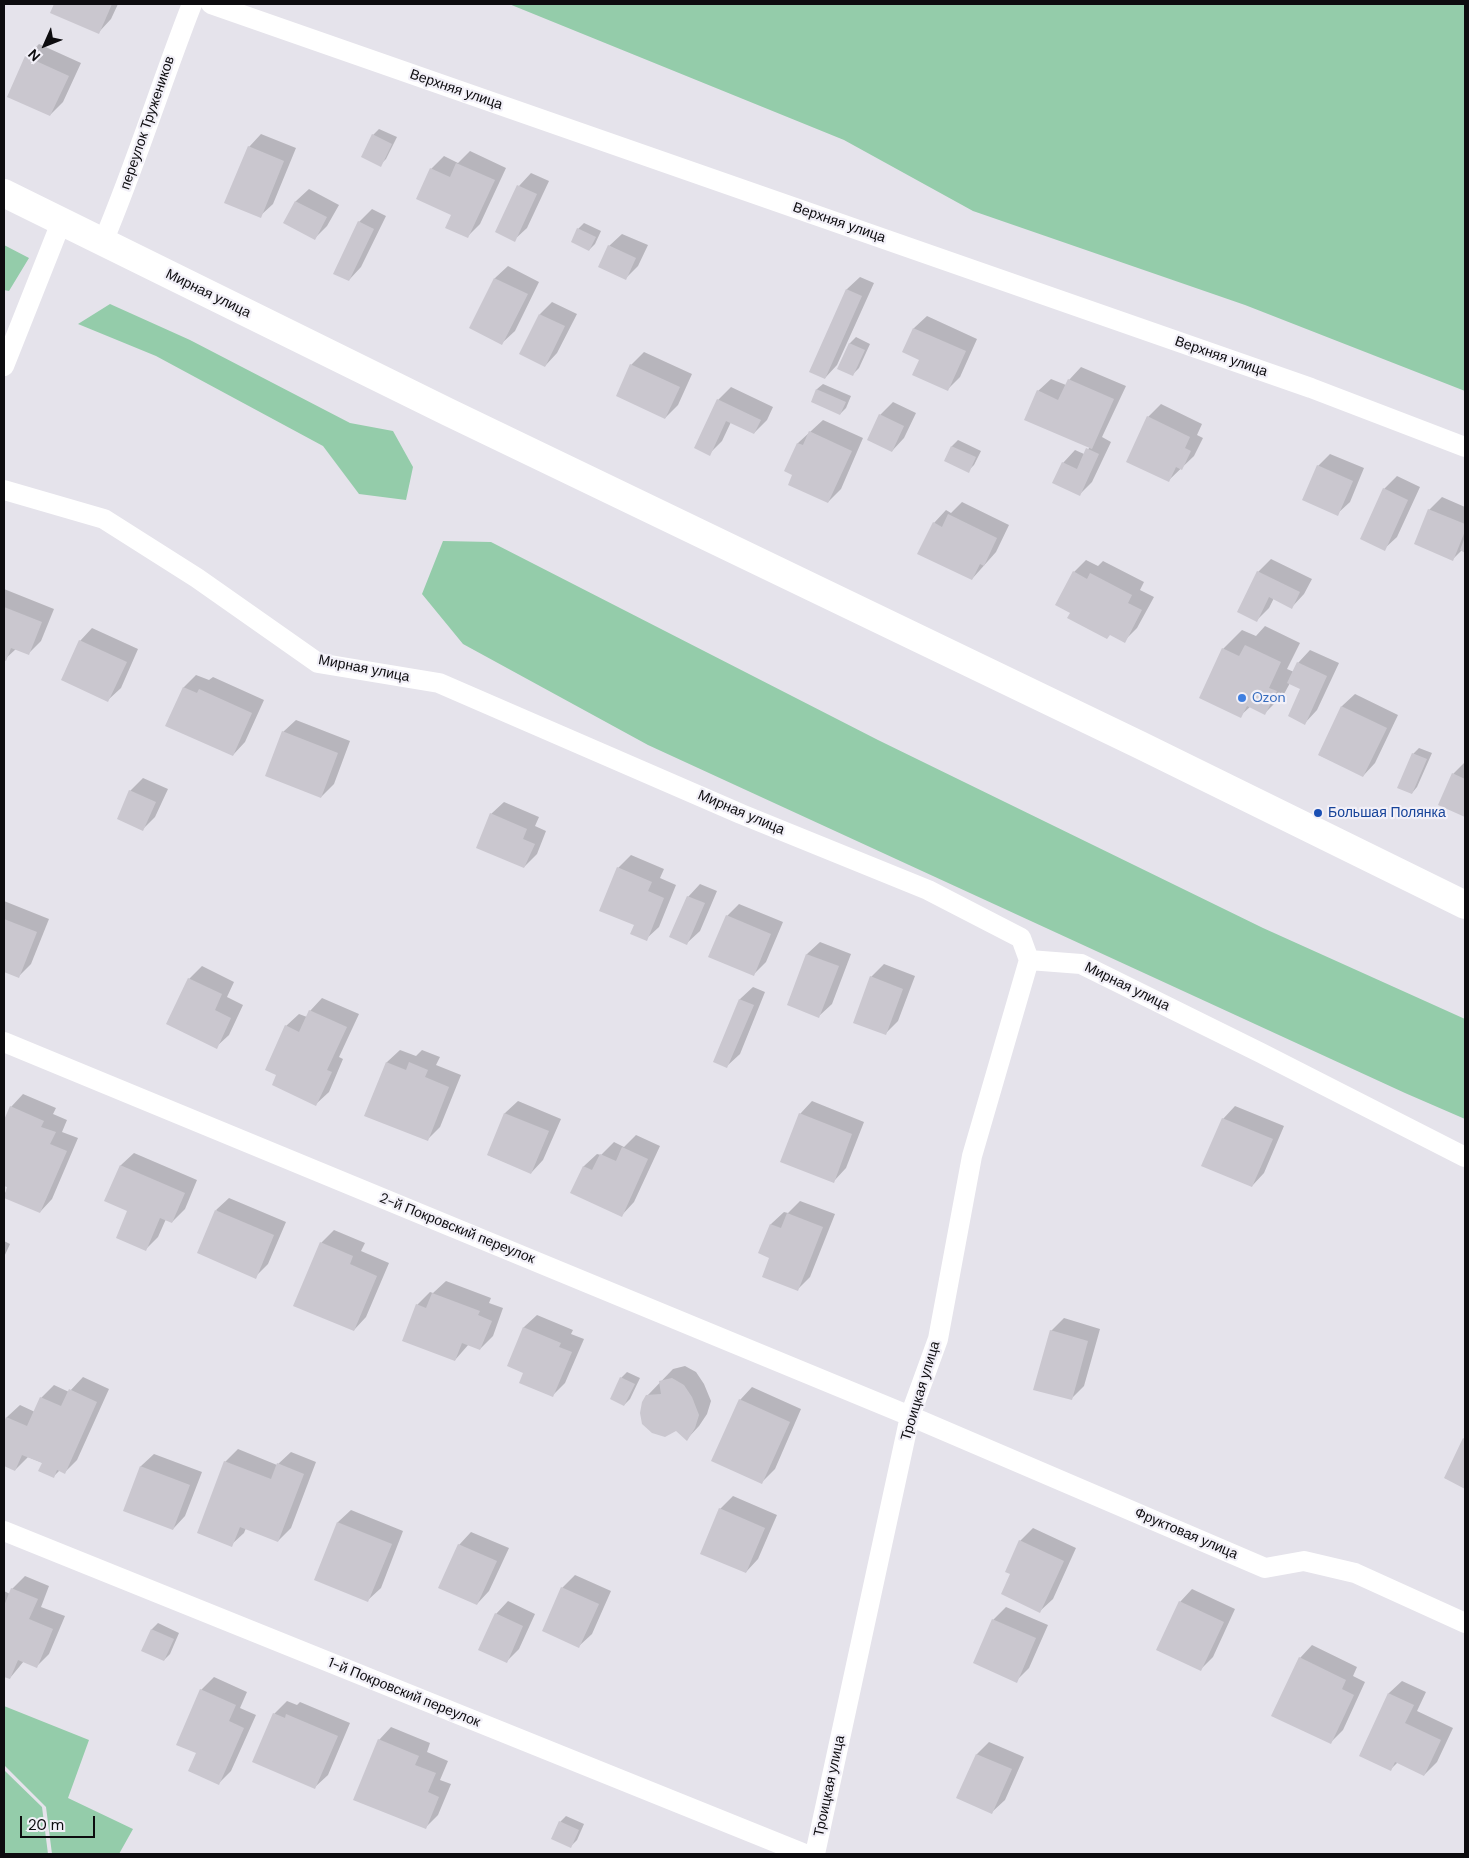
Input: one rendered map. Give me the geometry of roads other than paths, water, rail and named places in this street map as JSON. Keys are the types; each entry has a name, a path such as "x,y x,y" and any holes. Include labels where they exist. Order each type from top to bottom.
{"street":[{"name":"переулок Тружеников","path":"103,242 126,187 169,62 192,4"},
{"name":"Верхняя улица","path":"211,4 1311,388 1465,447"},
{"name":"Мирная улица","path":"4,193 448,412 1131,741 1465,905"},
{"path":"4,366 62,220"},
{"name":"Мирная улица","path":"4,490 104,519 197,578 318,663 439,683 741,814 928,890 1021,938 1029,960 1081,964 1465,1157"},
{"name":"Троицкая улица","path":"815,1854 910,1416 938,1339 972,1156 1029,960"},
{"name":"2-й Покровский переулок","path":"4,1042 910,1416"},
{"name":"Фруктовая улица","path":"910,1416 1265,1568 1304,1561 1355,1572 1465,1623"},
{"name":"1-й Покровский переулок","path":"4,1532 805,1854"}],"place":[{"name":"Ozon","path":"1242,698"},
{"name":"Большая Полянка","path":"1318,813"}]}
